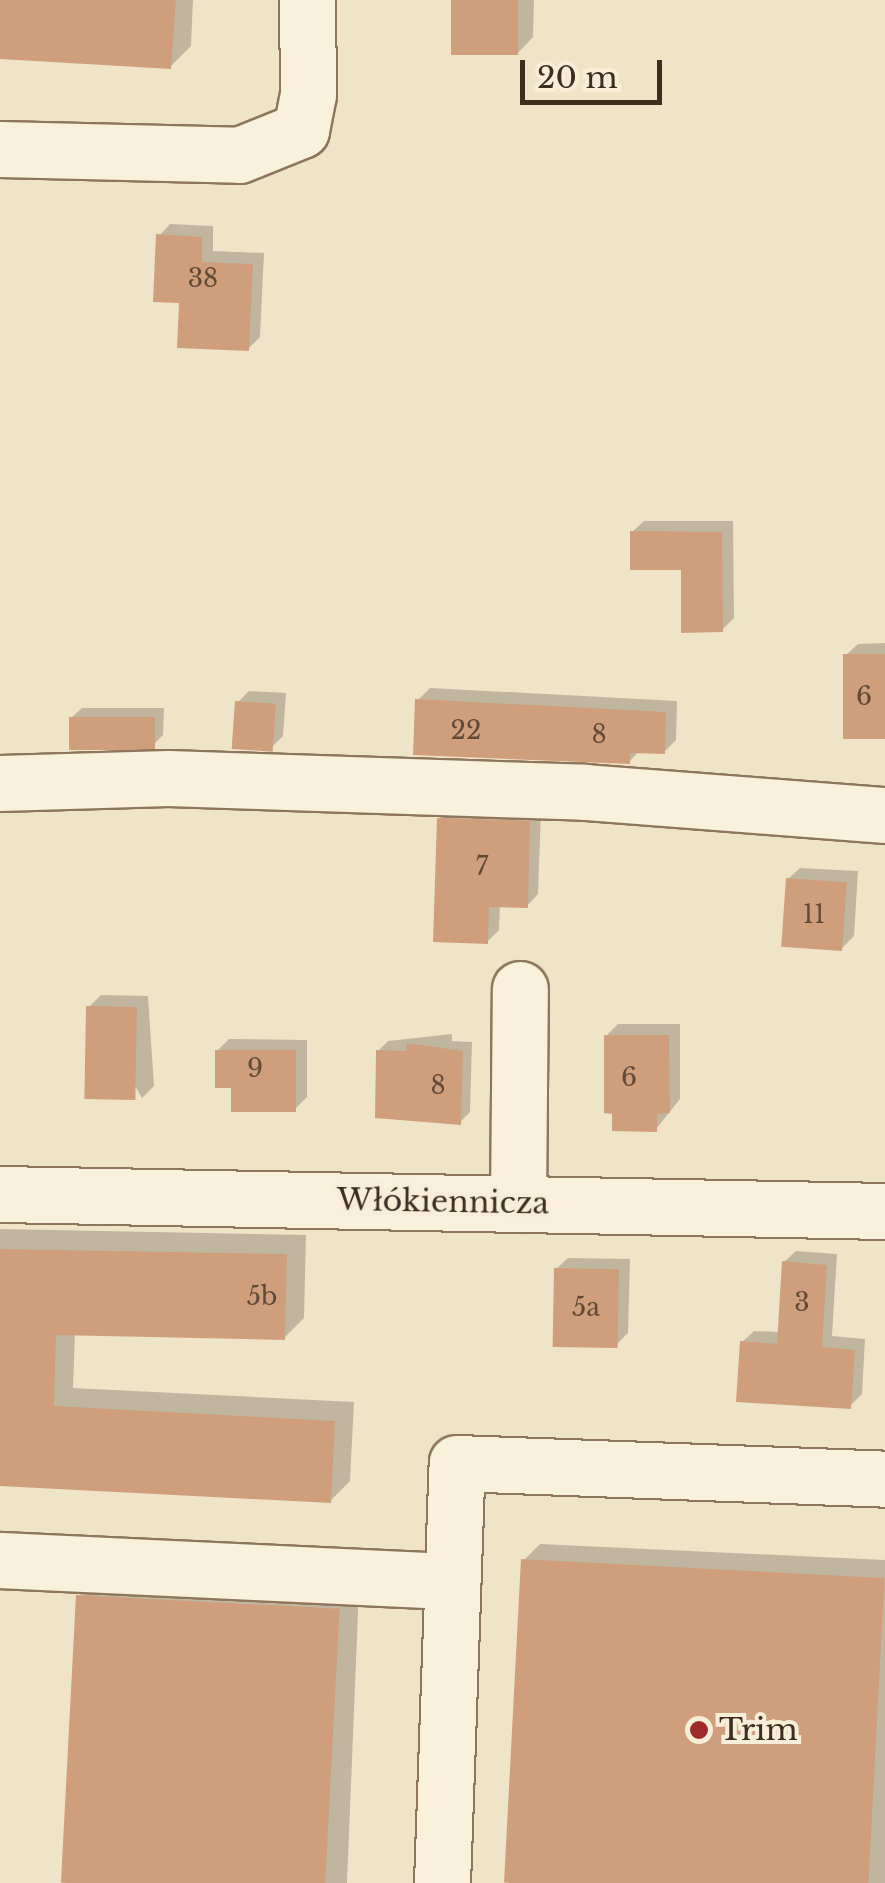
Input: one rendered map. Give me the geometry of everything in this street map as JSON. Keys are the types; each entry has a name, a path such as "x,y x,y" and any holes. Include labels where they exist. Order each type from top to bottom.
{"street":[{"path":"0,149 239,155 300,130 308,94 307,0"},
{"path":"0,783 168,778 546,791 885,815"},
{"path":"518,1204 520,988"},
{"name":"Włókiennicza","path":"0,1194 885,1211"},
{"path":"442,1883 456,1463 885,1479"},
{"path":"0,1560 452,1582"}],"building":[{"path":"0,0 176,0 171,69 0,59"},
{"path":"451,0 518,0 518,55 451,55"},
{"path":"156,234 202,237 202,262 253,264 249,351 177,348 179,303 153,302"},
{"path":"630,531 722,532 723,632 681,633 681,570 630,570"},
{"path":"843,654 885,654 885,739 843,739"},
{"path":"415,699 666,712 665,754 630,753 630,764 413,755"},
{"path":"235,701 276,704 273,752 232,749"},
{"path":"69,717 155,717 155,750 69,750"},
{"path":"437,818 530,821 528,908 489,907 488,944 433,942"},
{"path":"786,878 847,882 842,951 781,947"},
{"path":"86,1006 137,1007 135,1100 84,1099"},
{"path":"604,1035 669,1035 670,1113 657,1114 657,1132 612,1131 612,1114 604,1113"},
{"path":"407,1043 463,1051 461,1125 375,1118 376,1050 406,1051"},
{"path":"215,1050 296,1050 296,1112 231,1112 231,1088 215,1088"},
{"path":"0,1249 287,1254 285,1340 56,1335 54,1406 335,1421 331,1503 0,1486"},
{"path":"782,1261 827,1265 822,1347 855,1350 851,1409 736,1402 740,1341 777,1344"},
{"path":"554,1268 619,1269 618,1348 553,1347"},
{"name":"Trim","path":"521,1559 885,1578 869,1883 504,1883"},
{"path":"76,1595 340,1609 325,1883 61,1883"}],"place":[{"name":"Trim","path":"699,1730"}]}
